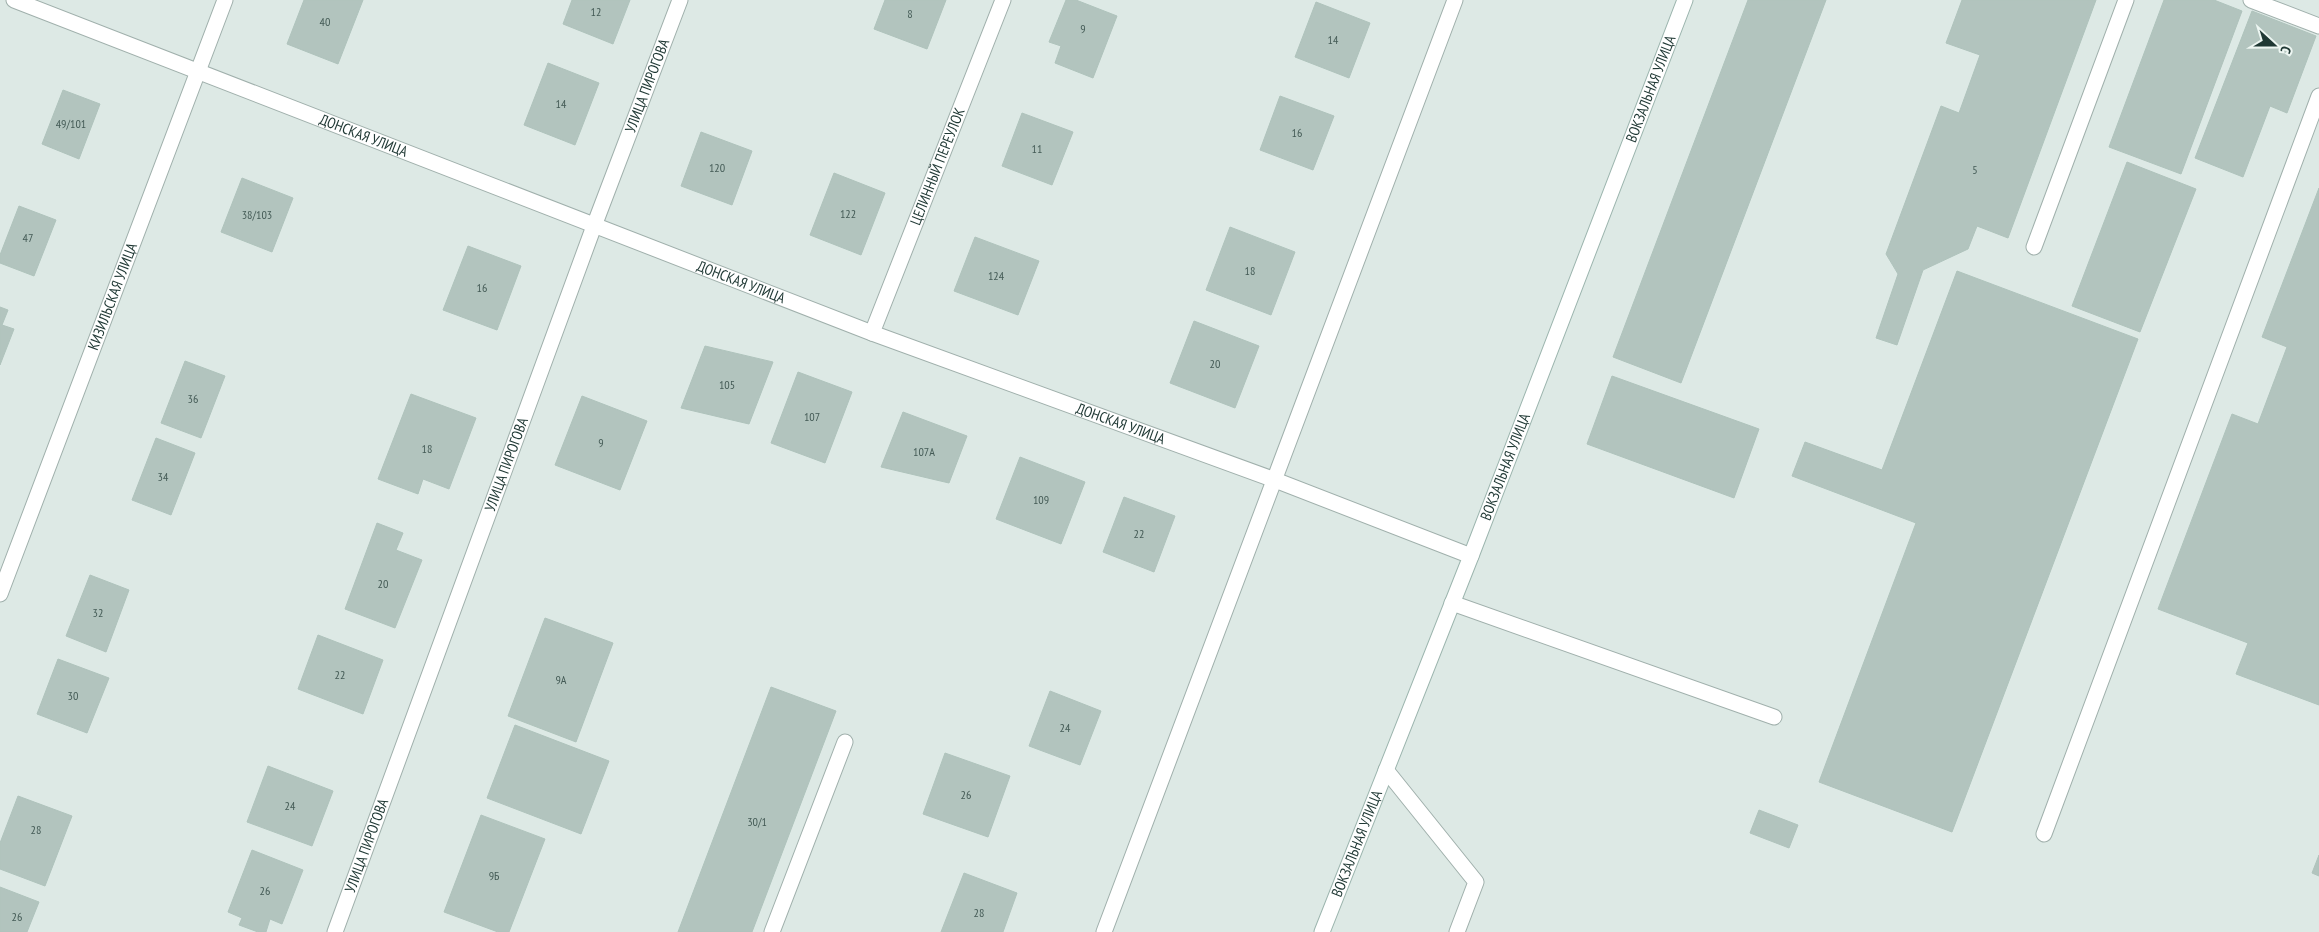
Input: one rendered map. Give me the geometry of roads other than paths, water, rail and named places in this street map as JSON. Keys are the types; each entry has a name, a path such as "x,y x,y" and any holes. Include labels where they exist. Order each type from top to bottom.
{"street":[{"name":"ДОНСКАЯ УЛИЦА","path":"14,0 594,226 872,332 1275,480 1471,556"},
{"name":"КИЗИЛЬСКАЯ УЛИЦА","path":"0,594 225,0"},
{"name":"УЛИЦА ПИРОГОВА","path":"335,932 594,226 680,0"},
{"name":"ЦЕЛИННЫЙ ПЕРЕУЛОК","path":"872,332 1003,0"},
{"path":"1104,932 1455,0"},
{"name":"ВОКЗАЛЬНАЯ УЛИЦА","path":"1322,932 1471,556 1685,0"},
{"path":"2034,247 2126,0"},
{"path":"2251,0 2270,3 2319,26"},
{"path":"2044,834 2319,96"},
{"path":"1452,603 1774,717"},
{"path":"772,932 846,742"},
{"path":"1386,770 1476,882 1457,932"}]}
